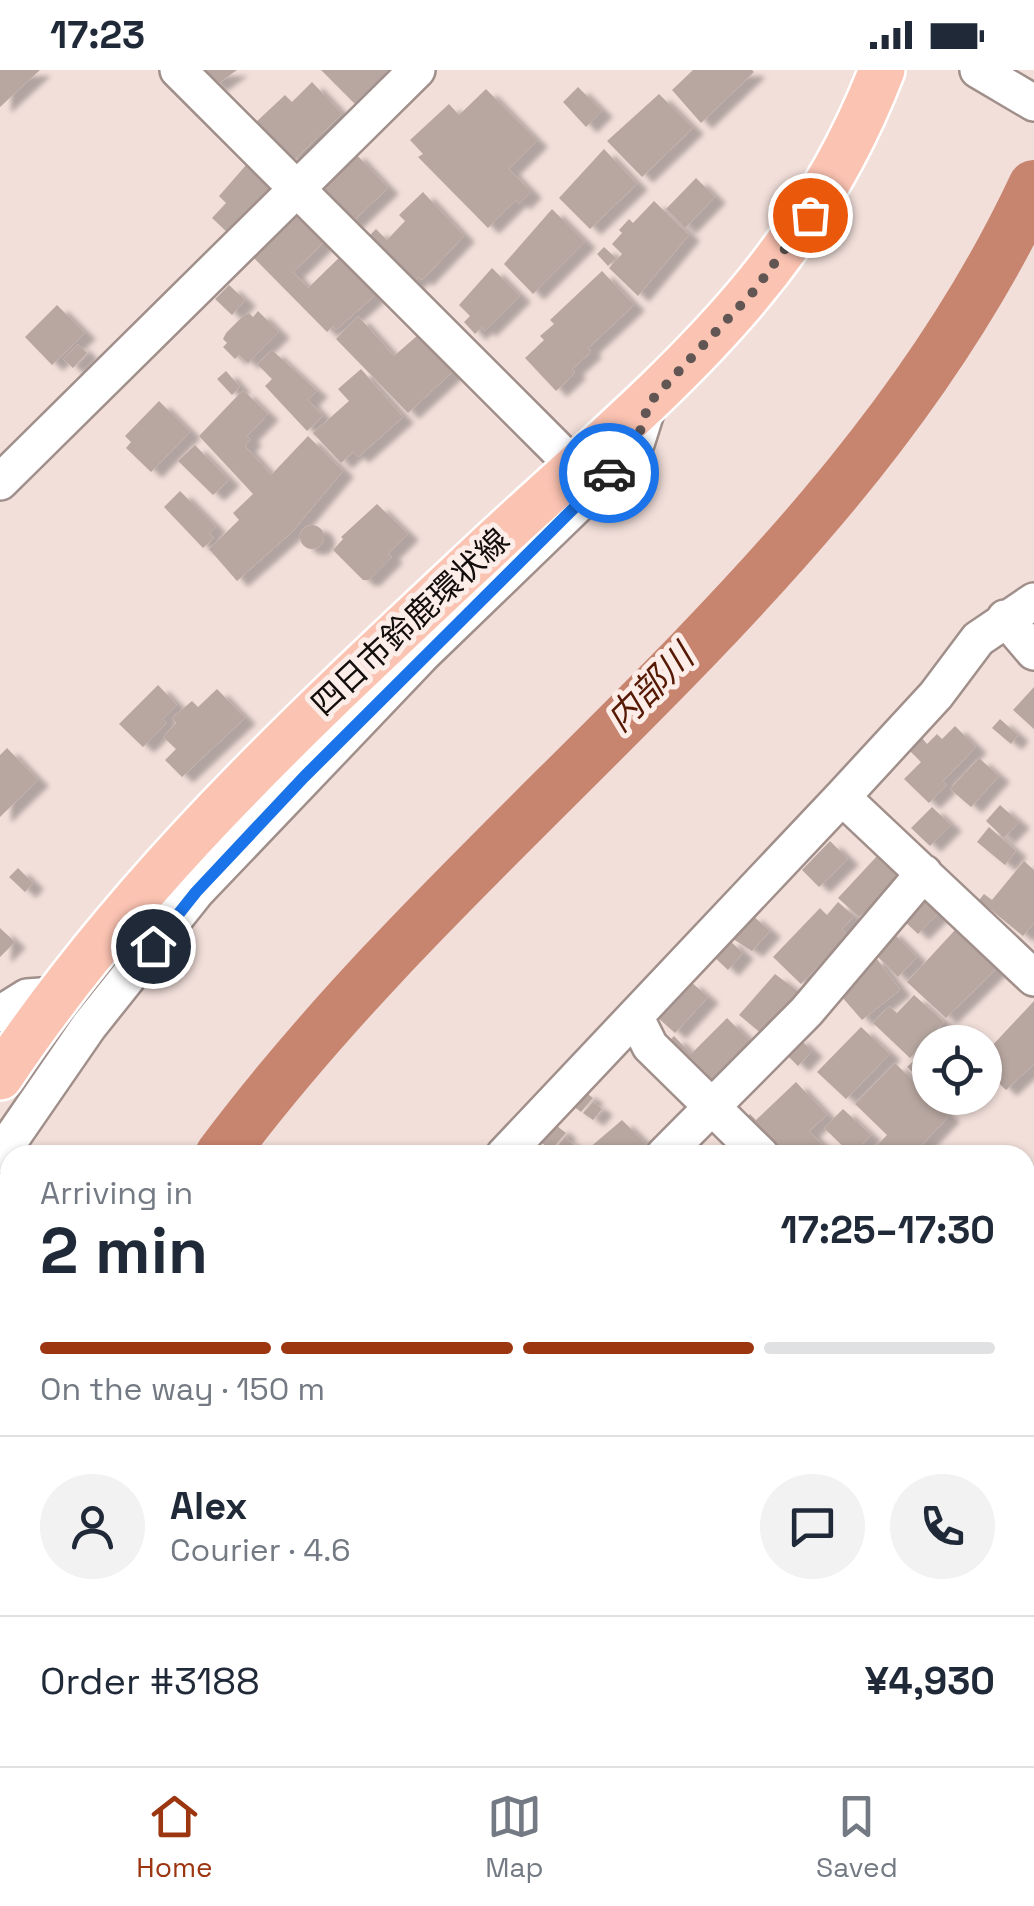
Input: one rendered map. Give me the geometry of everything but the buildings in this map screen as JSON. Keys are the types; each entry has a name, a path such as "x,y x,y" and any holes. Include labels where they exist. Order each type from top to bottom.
{"main road":[{"name":"四日市鈴鹿環状線","path":"0,1077 54,995 172,857 287,738 649,403 754,291 810,215 860,126 882,70"}],"street":[{"path":"178,70 575,468"},
{"path":"0,482 417,70"},
{"path":"978,70 1034,104"},
{"path":"7,1145 89,1026 196,892 424,653 602,481 636,444 649,403"},
{"path":"514,1145 842,798 936,695 978,639 1020,610 1034,652"},
{"path":"842,798 924,874 1027,958"},
{"path":"674,1145 806,1012 924,874"},
{"path":"0,1014 26,996 54,995"},
{"path":"636,1018 650,1046 750,1145"}],"waterway":[{"name":"内部川","path":"229,1145 321,1032 429,916 763,575 866,454 957,326 1034,186"}],"way so far":[{"path":"609,473 636,444 649,403 702,352 754,291 810,215"}],"route":[{"path":"153,946 196,892 304,777 424,653 609,473"}]}
